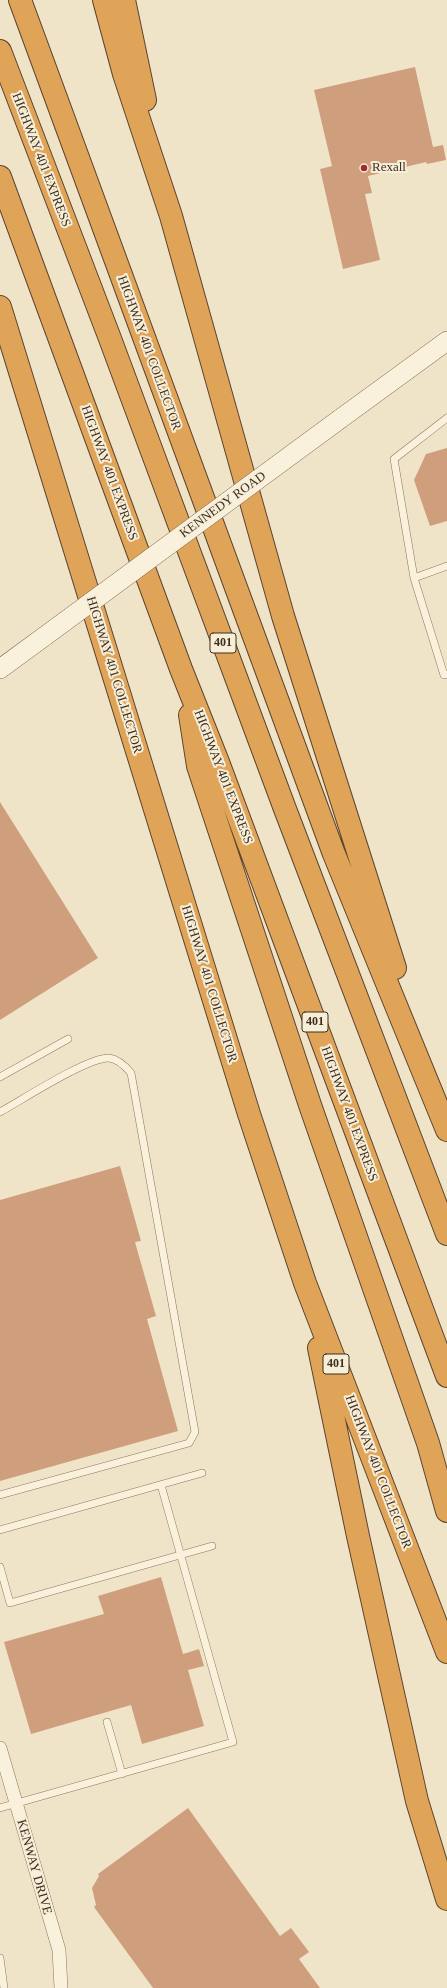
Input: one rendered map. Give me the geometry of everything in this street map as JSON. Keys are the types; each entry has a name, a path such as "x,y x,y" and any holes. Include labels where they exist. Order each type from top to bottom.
{"highway":[{"name":"HIGHWAY 401 COLLECTOR","path":"20,0 334,854 446,1128"},
{"path":"104,0 124,74 171,216 283,616 446,1128"},
{"path":"124,0 171,216"},
{"name":"HIGHWAY 401 EXPRESS","path":"0,51 112,344 284,809 447,1234"},
{"name":"HIGHWAY 401 EXPRESS","path":"0,177 182,670 221,770 447,1376"},
{"name":"HIGHWAY 401 COLLECTOR","path":"0,309 247,1106 305,1282 447,1652"},
{"path":"182,670 198,766 310,1105 428,1443 447,1511"},
{"path":"305,1282 358,1536 416,1793 447,1899"}],"main road":[{"name":"KENNEDY ROAD","path":"0,669 447,341"}],"street":[{"name":"KENWAY DRIVE","path":"0,1748 59,1950 61,1988"}],"lane":[{"path":"447,418 394,459 414,578 444,675 447,674"},
{"path":"414,578 447,566"},
{"path":"0,1077 68,1039"},
{"path":"0,1112 92,1060 110,1058 123,1064 131,1073 195,1432 189,1443 0,1495"},
{"path":"0,1530 202,1473"},
{"path":"0,1808 233,1742 161,1485"},
{"path":"0,1567 10,1603 212,1546"},
{"path":"107,1722 122,1774"},
{"path":"0,1958 4,1988"}],"building":[{"name":"Rexall","path":"415,67 433,147 443,145 446,160 427,164 426,162 368,176 372,193 365,194 380,260 343,269 320,169 332,166 314,90"},
{"path":"447,448 447,521 430,526 414,480 426,454"},
{"path":"0,802 98,958 0,1020"},
{"path":"120,1166 141,1241 135,1242 156,1316 147,1319 178,1431 0,1481 0,1200"},
{"path":"161,1577 183,1654 199,1649 204,1666 188,1670 204,1726 142,1744 131,1705 31,1734 4,1642 104,1614 98,1596"},
{"path":"188,1808 280,1936 291,1928 309,1952 299,1959 320,1988 153,1988 94,1907 96,1905 92,1888 99,1876 98,1874"}],"place":[{"name":"Rexall","path":"364,168"}]}
